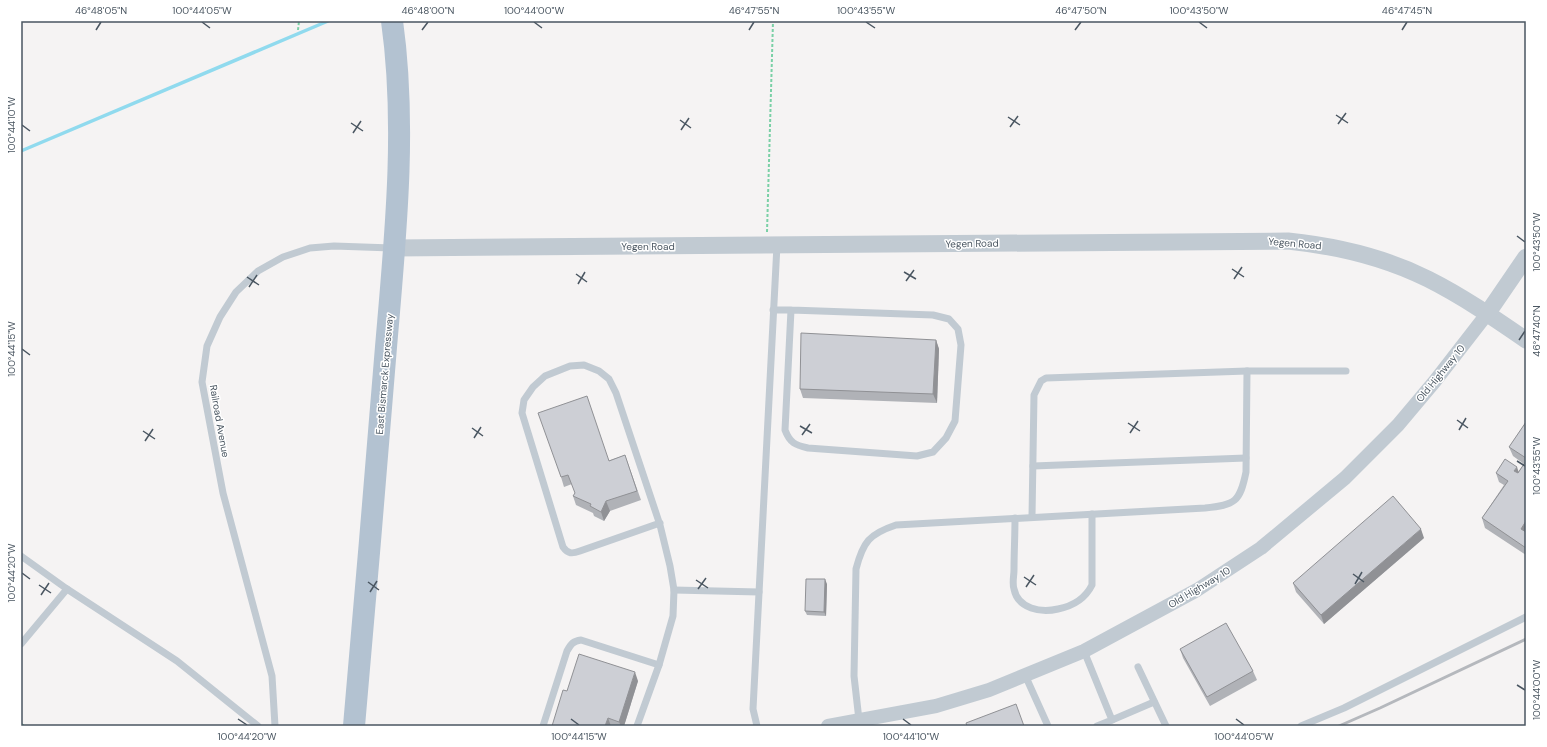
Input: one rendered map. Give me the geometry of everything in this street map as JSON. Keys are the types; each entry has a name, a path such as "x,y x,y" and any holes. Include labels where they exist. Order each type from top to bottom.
{"main road":[{"name":"East Bismarck Expressway","path":"354,726 394,248 398,123 397,72 392,21"}],"street":[{"name":"Yegen Road","path":"394,248 1288,241 1319,244 1370,256 1388,262 1438,284 1526,340"},
{"path":"1487,314 1526,257"},
{"name":"Old Highway 10","path":"828,726 936,706 989,690 1084,651 1197,590 1261,548 1345,478 1402,419 1435,381 1487,314"}],"lane":[{"path":"757,726 753,709 773,310 772,245"},
{"name":"Railroad Avenue","path":"275,726 272,676 223,493 202,382 207,346 220,317 236,292 258,271 283,257 310,248 334,246 394,248"},
{"path":"773,310 791,310 933,315 949,319 958,329 961,345 955,421 946,438 933,452 917,456 808,448 797,445 788,439 785,430 791,310"},
{"path":"637,726 673,616 674,590 660,523 616,393 609,379 599,370 584,365 570,366 545,376 533,387 524,400 522,413 563,547 569,553 575,553 660,523"},
{"path":"859,720 854,676 856,569 860,553 870,538 880,530 896,525 1226,506 1239,495 1243,486 1246,472 1247,371"},
{"path":"1032,517 1034,395 1041,382 1046,378 1247,371 1346,371"},
{"path":"1033,466 1246,458"},
{"path":"1016,518 1013,588 1019,601 1032,609 1049,611 1064,608 1078,602 1089,592 1092,586 1092,514"},
{"path":"21,556 177,661 258,726"},
{"path":"21,644 68,589"},
{"path":"674,590 759,592"},
{"path":"1301,726 1344,708 1526,617"},
{"path":"543,726 567,651 570,644 574,641 580,640 658,665"},
{"path":"1084,651 1112,720"},
{"path":"1138,667 1166,726"},
{"path":"1025,675 1048,726"},
{"path":"1097,726 1154,702"}],"path":[{"path":"298,30 299,21"},
{"path":"772,245 774,21"},
{"path":"21,724 25,726"}],"building":[{"path":"801,333 936,340 933,394 800,389"},
{"path":"587,396 609,461 625,455 637,491 606,501 601,512 590,506 591,504 573,496 575,493 568,475 561,477 538,413"},
{"path":"1526,422 1526,458 1509,447"},
{"path":"1505,459 1517,467 1514,471 1518,473 1526,461 1526,521 1521,529 1526,532 1526,548 1482,518 1508,481 1496,473"},
{"path":"1393,496 1421,529 1321,615 1293,583"},
{"path":"806,579 825,579 824,612 805,611"},
{"path":"1226,623 1253,671 1207,697 1180,649"},
{"path":"579,654 635,672 619,722 608,718 605,726 552,726 563,690 567,691"},
{"path":"1016,704 1024,726 967,726 966,723"}],"waterway":[{"path":"21,151 328,21"}],"railway":[{"path":"1339,726 1526,639"}]}
